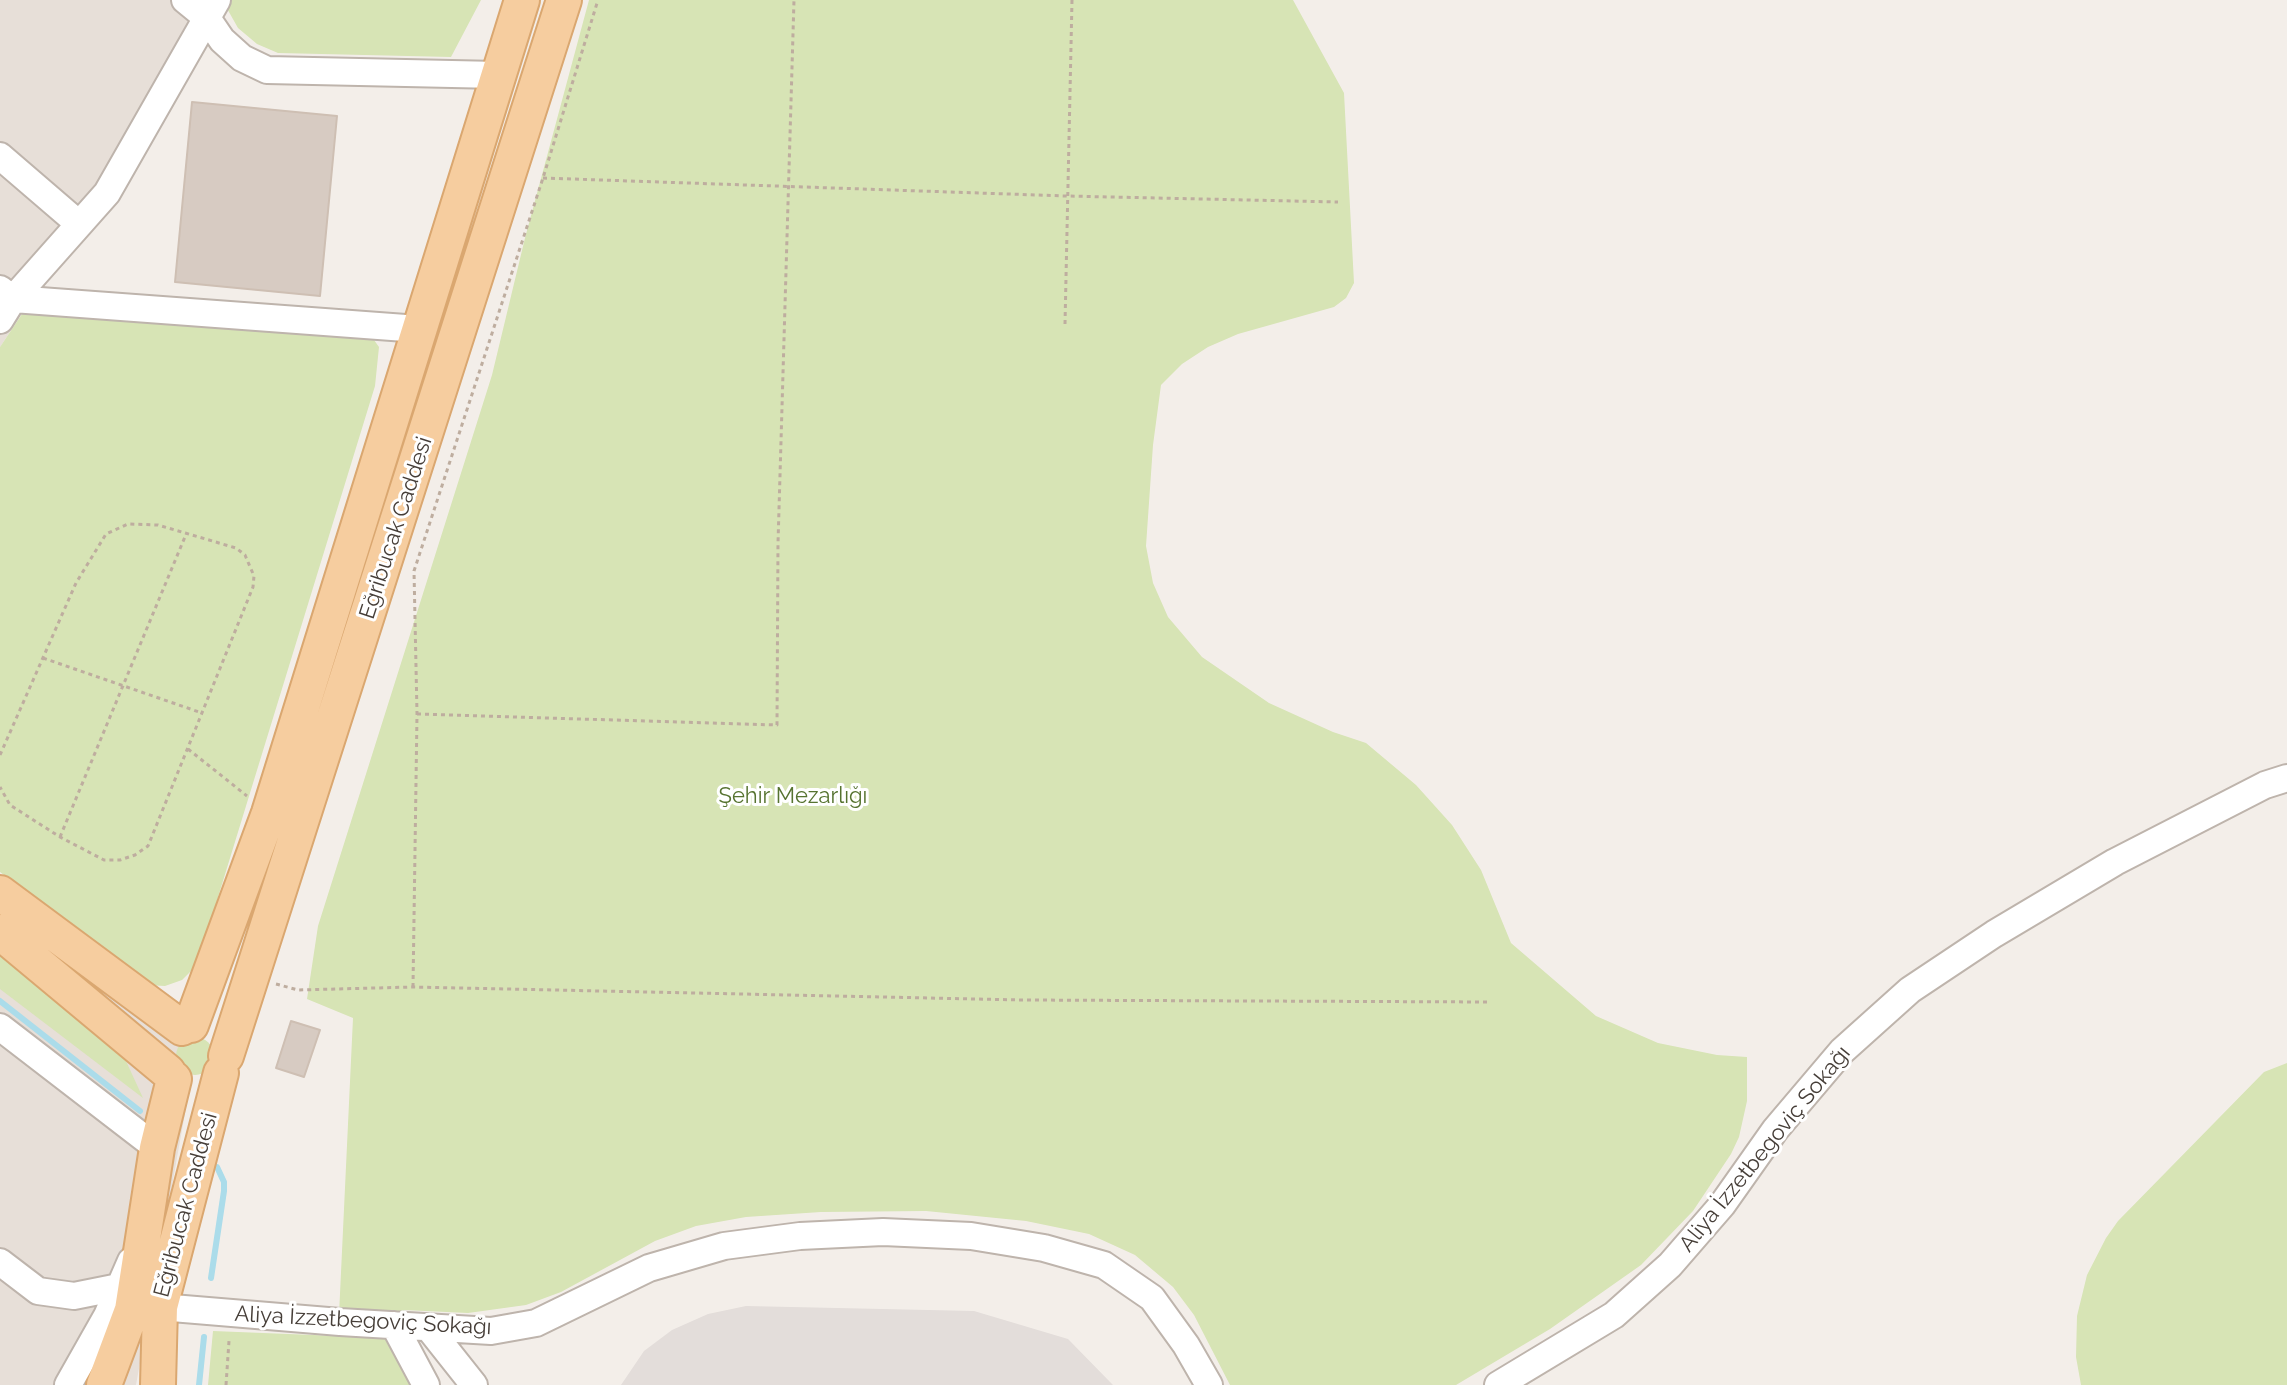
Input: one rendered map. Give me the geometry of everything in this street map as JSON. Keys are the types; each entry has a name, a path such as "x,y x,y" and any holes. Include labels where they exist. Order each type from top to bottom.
{"main road":[{"name":"Eğribucak Caddesi","path":"186,1026 269,813 522,0"},
{"name":"Eğribucak Caddesi","path":"158,1385 160,1307 223,1065 564,0"},
{"path":"0,893 186,1026 208,1028 215,1033 225,1048 223,1065 207,1084 199,1086 190,1087 171,1076 0,932"},
{"path":"171,1076 165,1064 165,1047 174,1032 186,1026"},
{"name":"Eğribucak Caddesi","path":"104,1385 132,1310 171,1076"}],"street":[{"path":"185,0 212,9"},
{"path":"212,9 222,40 242,58 267,70 498,75"},
{"path":"4,303 107,193 212,9"},
{"path":"0,156 79,224"},
{"path":"4,303 419,329"},
{"name":"Aliya İzzetbegoviç Sokağı","path":"1498,1385 1614,1315 1670,1265 1722,1205 1775,1130 1842,1051 1910,990 1994,934 2115,862 2265,785 2287,778"},
{"path":"0,1027 157,1148"},
{"path":"68,1385 107,1316 144,1232"},
{"name":"Aliya İzzetbegoviç Sokağı","path":"160,1307 491,1331 536,1323 649,1268 724,1246 800,1236 883,1232 971,1236 1044,1248 1104,1265 1152,1298 1186,1345 1209,1385"},
{"path":"0,1262 38,1291 74,1296 119,1287"},
{"path":"394,1325 426,1385"},
{"path":"428,1327 474,1385"}],"path":[{"path":"413,987 417,714 414,571 598,0"},
{"path":"417,714 777,725 778,543 794,0"},
{"path":"1065,324 1072,0"},
{"path":"543,178 789,188 1338,202"},
{"path":"0,755 76,583 106,534 128,524 158,525 236,548 251,564 253,587 148,846 120,860 104,860 10,805 0,787"},
{"path":"60,837 187,532"},
{"path":"43,657 202,713"},
{"path":"188,749 269,813"},
{"path":"253,977 298,990 413,987 1023,1000 1489,1002"},
{"path":"226,1385 229,1341"}],"shaded area":[{"path":"0,0 228,0 0,347"},
{"path":"0,909 195,1058 136,1385 0,1385"},
{"path":"746,1306 974,1311 1068,1339 1113,1385 621,1385 644,1351 672,1330 708,1314"}],"green space":[{"path":"228,0 481,0 451,57 278,53 257,44 238,28 225,5"},
{"name":"Şehir Mezarlığı","path":"589,0 1293,0 1344,93 1354,283 1346,298 1334,307 1238,334 1208,347 1182,364 1161,385 1146,546 1153,583 1168,617 1202,657 1269,703 1333,732 1366,743 1416,785 1452,825 1481,870 1511,943 1596,1016 1658,1043 1717,1055 1747,1057 1747,1101 1739,1137 1731,1154 1693,1211 1641,1265 1550,1329 1456,1385 1230,1385 1194,1315 1173,1287 1135,1255 1089,1234 1026,1221 926,1211 821,1212 746,1217 696,1226 655,1241 561,1292 526,1305 468,1313 404,1310 438,1385 208,1385 213,1331 338,1336 353,1018 307,999 318,926 492,375"},
{"path":"22,314 360,332 379,347 375,386 199,959 182,980 165,986 146,985 0,872 0,347"},
{"path":"0,951 113,1043 126,1061 143,1098 0,989"},
{"path":"195,1037 208,1043 214,1056 208,1069 195,1075 182,1069 176,1056 182,1043"},
{"path":"2287,1063 2287,1385 2081,1385 2076,1357 2077,1316 2087,1275 2106,1238 2118,1221 2264,1072"}],"building":[{"path":"192,102 337,116 320,296 175,282"},
{"path":"291,1021 320,1030 304,1077 276,1068"}],"waterway":[{"path":"0,1001 140,1111"},
{"path":"211,1278 224,1191 224,1182 217,1167"},
{"path":"199,1385 204,1337"}]}
